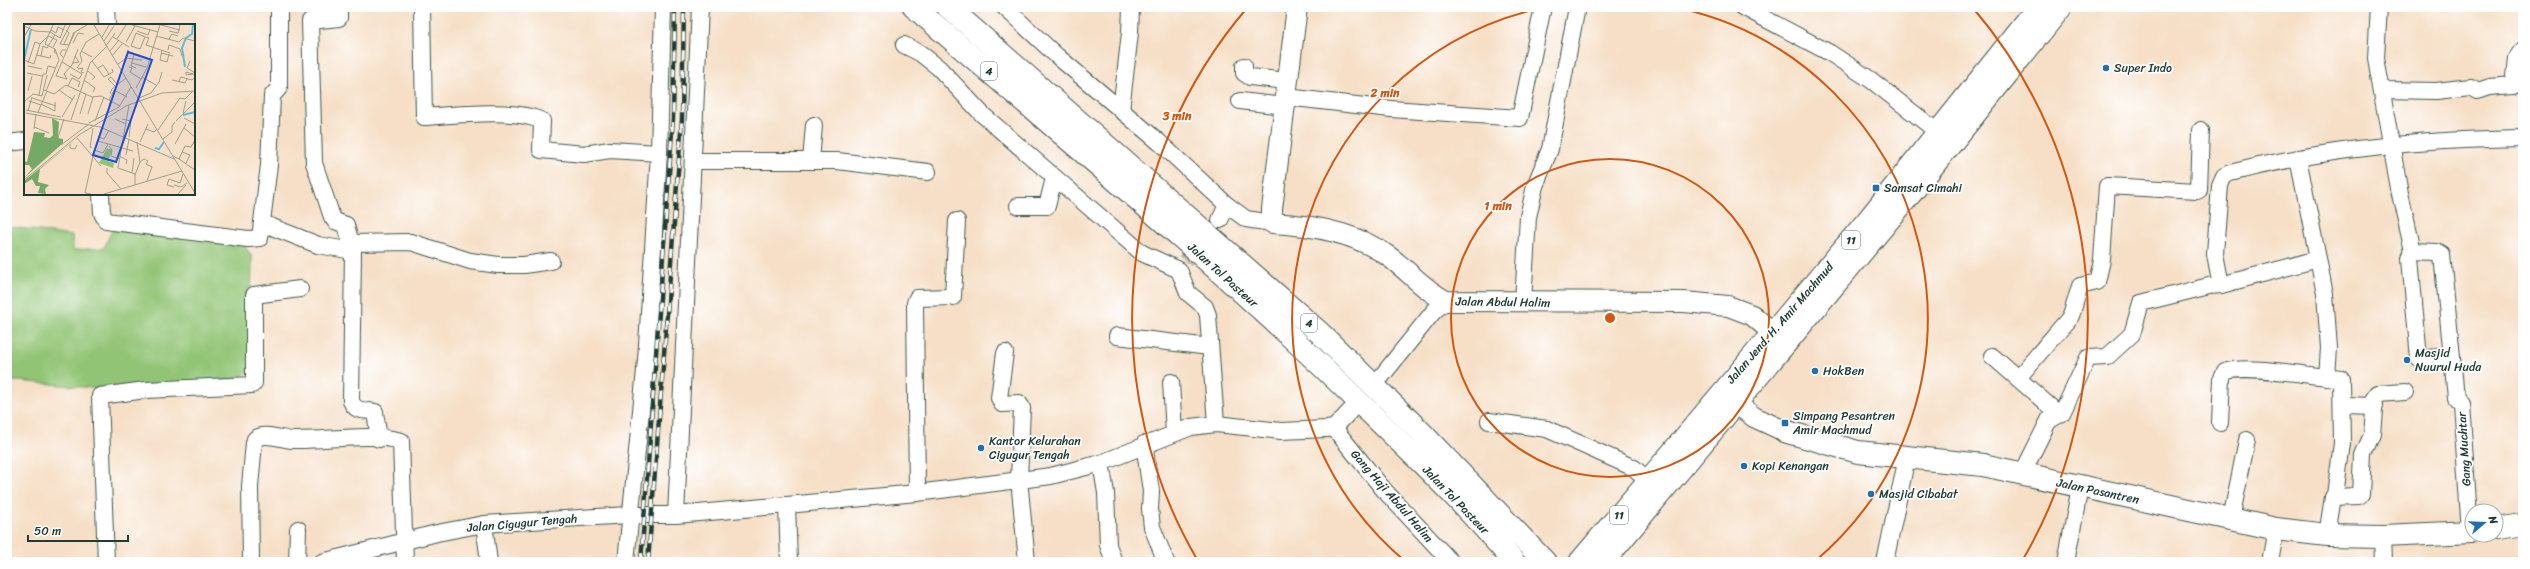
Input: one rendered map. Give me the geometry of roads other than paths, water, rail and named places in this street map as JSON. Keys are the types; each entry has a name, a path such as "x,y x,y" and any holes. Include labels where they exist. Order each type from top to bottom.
{"main road":[{"name":"Jalan Tol Pasteur","path":"914,7 1070,127 1320,333 1420,431 1546,562"},
{"name":"Jalan Tol Pasteur","path":"948,7 1070,127 1213,264 1308,352 1402,444 1512,560"},
{"name":"Jalan Jend. H. Amir Machmud","path":"1580,562 1642,475 1772,332 1938,133 2038,7"},
{"name":"Jalan Jend. H. Amir Machmud","path":"1603,562 1734,402 1912,192 2061,7"},
{"name":"Jalan Pasantren","path":"1784,431 1858,452 1907,458 1948,460 2022,474 2276,529 2327,535 2383,536 2464,532"},
{"path":"2504,528 2523,525"}],"street":[{"path":"106,7 107,24"},
{"path":"101,195 102,213 106,221 254,239 261,237 269,165 272,96 279,88 279,7"},
{"path":"339,7 339,18 310,21 314,163 332,217 334,221 346,225 352,247 351,401 355,408 372,411 376,414 379,439"},
{"path":"422,7 424,118 469,114 517,115 536,118 542,121 541,150 584,154 610,150 659,153"},
{"path":"626,562 629,515 646,360 659,153 663,7"},
{"path":"676,515 700,7"},
{"path":"1004,7 1121,110 1224,212 1246,219 1272,222 1272,209 1297,7"},
{"path":"1121,110 1130,33 1131,7"},
{"path":"1240,101 1286,95 1391,109 1520,118 1543,7"},
{"path":"1523,302 1528,217 1535,186 1550,149 1578,7"},
{"path":"1743,7 1830,53 1871,80 1938,133"},
{"path":"2379,7 2376,58 2390,145 2413,251 2410,258 2418,359 2451,356"},
{"path":"904,45 920,53 939,68 983,115 1142,253 1182,265 1188,293 1205,307 1208,315 1216,424"},
{"path":"2382,90 2436,91 2471,87 2478,91 2490,87 2514,85 2516,59 2523,50"},
{"path":"1244,66 1244,72 1250,77 1286,95"},
{"path":"811,161 814,125"},
{"path":"2018,378 2071,316 2080,286 2097,282 2102,260 2107,186 2199,190 2201,130"},
{"path":"2222,285 2216,254 2220,185 2224,176 2259,165 2390,145 2523,138"},
{"path":"7,143 24,141"},
{"path":"2298,158 2325,294 2329,348 2327,377"},
{"path":"692,161 811,161 854,163 928,172"},
{"path":"1018,206 1047,206 1054,178"},
{"path":"917,493 915,303 916,298 922,297 952,297 957,220"},
{"name":"Jalan Abdul Halim","path":"1272,222 1316,227 1344,234 1362,242 1388,256 1434,295 1446,301 1684,302 1728,306 1752,314 1772,332"},
{"path":"262,223 318,245 352,247 411,242 470,261 498,265 524,265 551,261"},
{"name":"Gang Muchtar","path":"2413,251 2437,252 2442,255 2456,398 2461,402 2469,503"},
{"path":"2050,420 2062,413 2088,358 2107,357 2132,334 2141,303 2209,286 2222,285 2318,259"},
{"path":"106,562 100,396 146,390 252,385 254,383 254,295 300,289"},
{"path":"1381,377 1434,311 1446,301"},
{"path":"1117,336 1210,347"},
{"path":"1005,354 999,398 1002,404 1019,403 1022,408 1019,479 1027,562"},
{"path":"1992,356 2053,408 2054,412 2022,474"},
{"path":"2220,423 2222,378 2223,374 2228,370 2258,370 2341,379 2343,405 2342,443 2327,535"},
{"path":"1171,382 1174,433"},
{"path":"2334,495 2359,496 2361,494 2363,455 2372,436 2375,406 2378,394 2405,392"},
{"name":"Jalan Pasantren","path":"1734,402 1754,417 1784,431"},
{"path":"2343,405 2375,406"},
{"path":"1334,428 1351,410"},
{"path":"1489,421 1546,429 1642,475"},
{"name":"Jalan Cigugur Tengah","path":"322,562 406,542 436,533 484,524 629,515 676,515 917,493 1051,476 1101,463 1144,444 1191,427 1216,424 1281,431 1334,428"},
{"name":"Gang Haji Abdul Halim","path":"1334,428 1384,490 1451,562"},
{"path":"251,562 250,486 255,439 261,435 292,440 379,439 401,442 406,542 405,562"},
{"path":"2231,519 2247,440"},
{"path":"1144,444 1151,491 1150,509 1152,527 1166,562"},
{"path":"1885,562 1907,458"},
{"path":"1101,463 1106,493 1108,545 1114,562"},
{"path":"2066,562 2080,487"},
{"path":"787,505 789,562"},
{"path":"484,524 489,562"},
{"path":"297,562 298,529"},
{"path":"2270,562 2276,529"},
{"path":"2383,536 2384,562"}],"tunnel":[{"path":"1185,261 1201,242"}],"railway":[{"path":"641,562 673,118 675,7"},
{"path":"648,562 682,119 684,7"}],"place":[{"name":"Super Indo","path":"2106,68"},
{"name":"Samsat Cimahi","path":"1876,188"},
{"name":"Masjid Nuurul Huda","path":"2407,360"},
{"name":"HokBen","path":"1815,371"},
{"name":"Simpang Pesantren Amir Machmud","path":"1785,423"},
{"name":"Kantor Kelurahan Cigugur Tengah","path":"981,448"},
{"name":"Kopi Kenangan","path":"1744,466"},
{"name":"Masjid Cibabat","path":"1871,494"}]}
